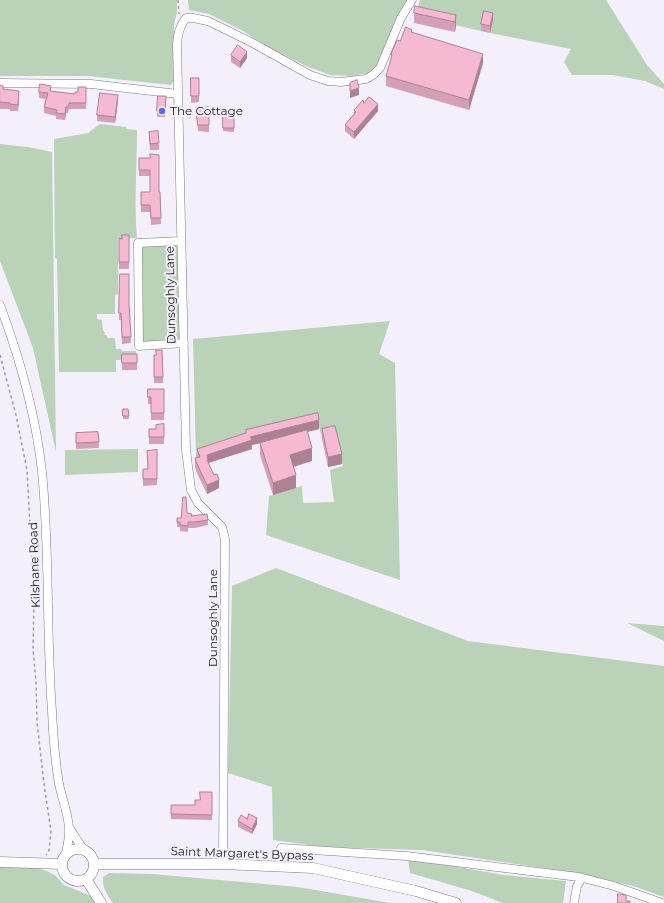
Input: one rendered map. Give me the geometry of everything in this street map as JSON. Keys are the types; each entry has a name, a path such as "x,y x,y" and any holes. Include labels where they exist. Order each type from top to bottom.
{"main road":[{"path":"83,849 91,855 95,864 93,873 86,879 77,881 68,877 62,869 64,859 73,850 83,849"},
{"path":"0,862 35,862 64,859"},
{"name":"Saint Margaret's Bypass","path":"95,864 223,864 314,868 392,885 456,903"},
{"path":"86,879 100,903"}],"street":[{"path":"183,22 186,18 208,21 251,42 310,75 328,81 341,82 366,79 380,68 401,18 412,0"},
{"name":"Dunsoghly Lane","path":"183,22 178,33 177,45 186,450 191,490 198,503 222,527 225,539 223,864"},
{"path":"0,83 91,84 178,94"},
{"path":"181,241 138,243 139,346 184,343"},
{"name":"Kilshane Road","path":"0,305 23,374 32,411 42,471 50,693 53,736 59,783 70,829 83,849"},
{"name":"Kilshane Road","path":"64,859 70,829"},
{"path":"281,848 406,856 582,878 614,886 646,900 662,903"},
{"path":"574,903 577,886 582,878"}],"path":[{"path":"178,0 180,17 183,22"},
{"path":"0,354 16,415 28,470 34,602 33,649 37,722 51,831 49,850 44,858 35,862"}],"green space":[{"path":"0,0 177,0 177,12 174,25 174,80 171,85 88,76 0,76"},
{"path":"188,0 409,0 380,62 368,73 352,76 330,75 306,66 268,47 243,31 209,14 189,10"},
{"path":"420,0 606,0 647,65 664,84 664,89 645,81 613,75 572,75 564,62 571,49 490,33 493,20 484,18 481,31 415,16"},
{"path":"100,124 126,127 126,129 137,130 137,238 118,238 118,294 115,295 115,314 97,314 97,319 102,320 103,331 105,335 107,335 107,338 115,338 116,349 121,349 122,351 136,351 136,360 116,360 116,372 59,372 57,259 55,258 54,139 88,133"},
{"path":"0,144 28,147 52,152 56,452 33,348 0,261"},
{"path":"179,242 181,341 142,343 142,249 144,246"},
{"path":"390,321 379,354 395,363 400,580 266,535 269,496 302,486 303,503 334,502 330,470 343,466 336,436 322,439 318,422 196,457 193,339"},
{"path":"138,449 138,472 65,475 65,450"},
{"path":"276,568 468,641 664,666 664,897 636,887 584,874 422,850 324,847 273,840 272,787 228,773 232,586"},
{"path":"627,623 664,626 664,641"},
{"path":"408,860 425,861 503,875 566,881 563,903 503,903 472,891 410,873"},
{"path":"0,867 33,867 47,871 56,876 64,885 91,896 96,903 0,903"},
{"path":"109,873 152,874 298,887 390,903 113,903 103,884 103,877"}],"building":[{"path":"415,6 456,15 455,22 414,13"},
{"path":"484,11 493,13 490,26 481,24"},
{"path":"406,27 412,30 411,32 483,54 469,100 386,76 391,54 397,40 400,41"},
{"path":"238,45 247,52 240,62 231,55"},
{"path":"191,78 199,78 199,96 191,96"},
{"path":"357,80 359,88 350,91 350,83"},
{"path":"40,84 51,86 50,91 75,94 75,92 78,92 78,87 86,87 86,103 69,103 68,107 66,107 65,114 56,113 57,110 44,107 48,93 39,92"},
{"path":"0,85 3,86 3,89 19,91 18,105 0,102"},
{"path":"100,93 118,95 115,117 97,115"},
{"path":"158,96 166,96 165,111 157,111"},
{"path":"369,97 378,104 354,132 345,125 356,112 354,110 363,100 364,103"},
{"path":"196,107 209,107 209,125 198,125"},
{"path":"223,109 234,109 234,128 223,128"},
{"path":"158,131 159,143 150,144 149,132"},
{"path":"150,154 159,155 161,218 151,218 150,205 141,205 141,192 150,192 150,170 139,170 139,158 150,158"},
{"path":"122,235 129,235 129,262 119,262 119,238 122,239"},
{"path":"120,274 129,274 131,337 122,337 121,313 119,313"},
{"path":"156,350 162,350 163,377 154,377 154,355 156,355"},
{"path":"122,354 137,354 137,363 122,363"},
{"path":"148,389 164,389 164,413 151,413 151,397 148,397"},
{"path":"123,409 128,409 129,416 123,416"},
{"path":"318,413 319,420 250,437 252,440 207,455 207,460 214,475 217,474 219,480 207,485 196,462 195,458 200,457 197,449 246,433 246,430"},
{"path":"164,424 164,437 149,437 149,429 156,429 156,425"},
{"path":"335,426 342,454 328,457 322,429"},
{"path":"307,430 312,448 290,455 296,475 273,483 260,443"},
{"path":"98,432 99,442 76,443 76,433"},
{"path":"157,450 157,479 143,479 143,469 148,469 147,451"},
{"path":"183,497 186,497 187,513 192,514 191,516 207,514 208,520 188,522 188,526 180,525 180,522 177,522 177,518 181,518"},
{"path":"200,792 212,792 212,815 171,814 171,805 195,805 195,800 200,800"},
{"path":"249,814 257,818 252,829 238,821 241,815 247,819"},
{"path":"618,894 626,895 626,901 630,901 630,903 618,903"}],"place":[{"name":"The Cottage","path":"162,111"}]}
